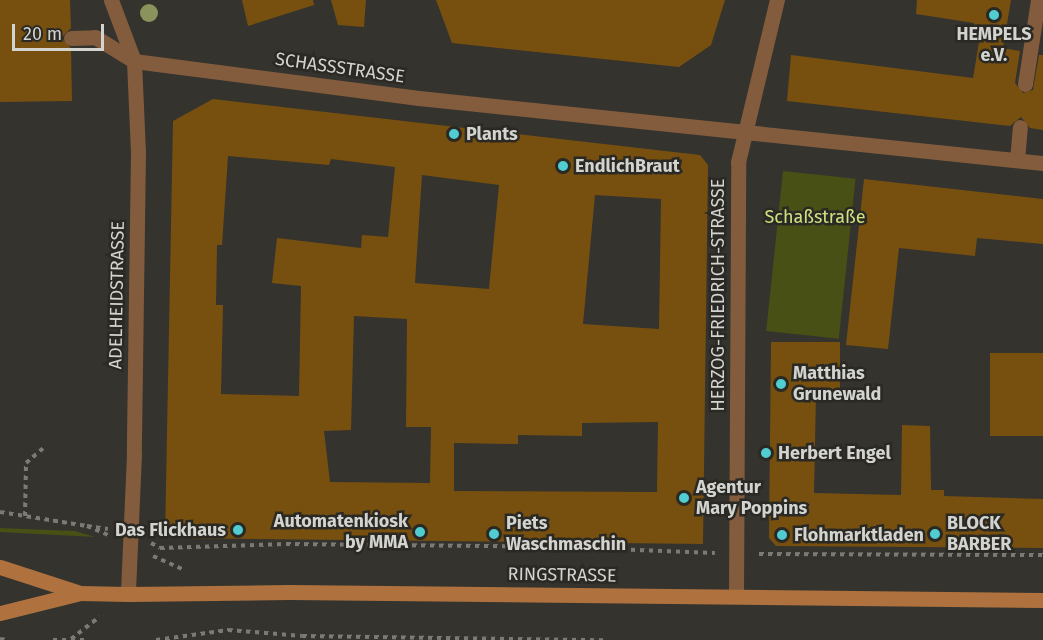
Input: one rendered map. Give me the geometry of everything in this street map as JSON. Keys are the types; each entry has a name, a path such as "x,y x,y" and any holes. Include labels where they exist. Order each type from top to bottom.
{"main road":[{"name":"RINGSTRASSE","path":"0,567 80,593"},
{"name":"RINGSTRASSE","path":"0,613 80,593 1043,600"}],"street":[{"name":"ADELHEIDSTRASSE","path":"111,0 134,61 138,152 128,594"},
{"name":"HERZOG-FRIEDRICH-STRASSE","path":"736,596 738,162 748,132 777,0"},
{"path":"1025,84 1038,0"},
{"path":"71,38 95,37 134,61"},
{"name":"SCHASSSTRASSE","path":"134,61 419,98 1043,163"},
{"path":"1017,160 1020,127"}],"path":[{"path":"25,516 26,463 43,447"},
{"path":"87,526 131,532 160,548 357,545 737,554 1043,555"},
{"path":"156,640 228,630 302,636 604,640"},
{"path":"0,639 7,640"},
{"path":"53,640 86,640"}],"green space":[{"name":"Schaßstraße","path":"783,171 856,179 839,339 766,331"},
{"path":"0,528 75,531 95,537 0,532"}],"building":[{"path":"0,0 70,0 71,28 61,38 71,48 72,101 0,102"},
{"path":"242,0 313,0 314,5 248,26"},
{"path":"331,0 366,0 364,27 338,25"},
{"path":"436,0 725,0 711,45 679,67 452,43"},
{"path":"917,0 1011,0 1003,48 1020,51 1015,83 1023,93 1033,90 1039,55 1043,55 1043,130 1030,128 1021,117 1010,126 787,101 791,55 973,78 981,30 973,28 974,23 916,14"},
{"path":"213,99 700,155 708,165 703,544 165,538 173,121","holes":["228,156 329,165 331,159 395,167 388,237 362,235 361,248 277,238 272,283 301,286 299,396 221,394 223,305 216,305 217,245 222,245","422,175 499,185 489,289 415,283","595,195 661,199 659,329 583,324","354,316 407,319 406,427 431,427 430,483 330,482 324,431 351,430","658,422 657,492 454,491 454,443 518,444 518,435 582,436 582,423"]},
{"path":"864,179 1043,199 1043,244 977,238 975,256 899,248 888,349 846,345"},
{"path":"771,342 840,342 840,394 816,394 814,493 901,495 902,425 930,426 931,490 944,490 944,496 1043,499 1043,548 776,546 769,538"},
{"path":"990,353 1043,353 1043,436 990,436"}],"place":[{"name":"HEMPELS e.V.","path":"994,15"},
{"name":"Plants","path":"454,134"},
{"name":"EndlichBraut","path":"563,166"},
{"name":"Matthias Grunewald","path":"781,384"},
{"name":"Herbert Engel","path":"766,453"},
{"name":"Agentur Mary Poppins","path":"684,498"},
{"name":"Das Flickhaus","path":"238,530"},
{"name":"Automatenkiosk by MMA","path":"420,532"},
{"name":"Piets Waschmaschin","path":"494,534"},
{"name":"BLOCK BARBER","path":"935,534"},
{"name":"Flohmarktladen","path":"782,535"}]}
